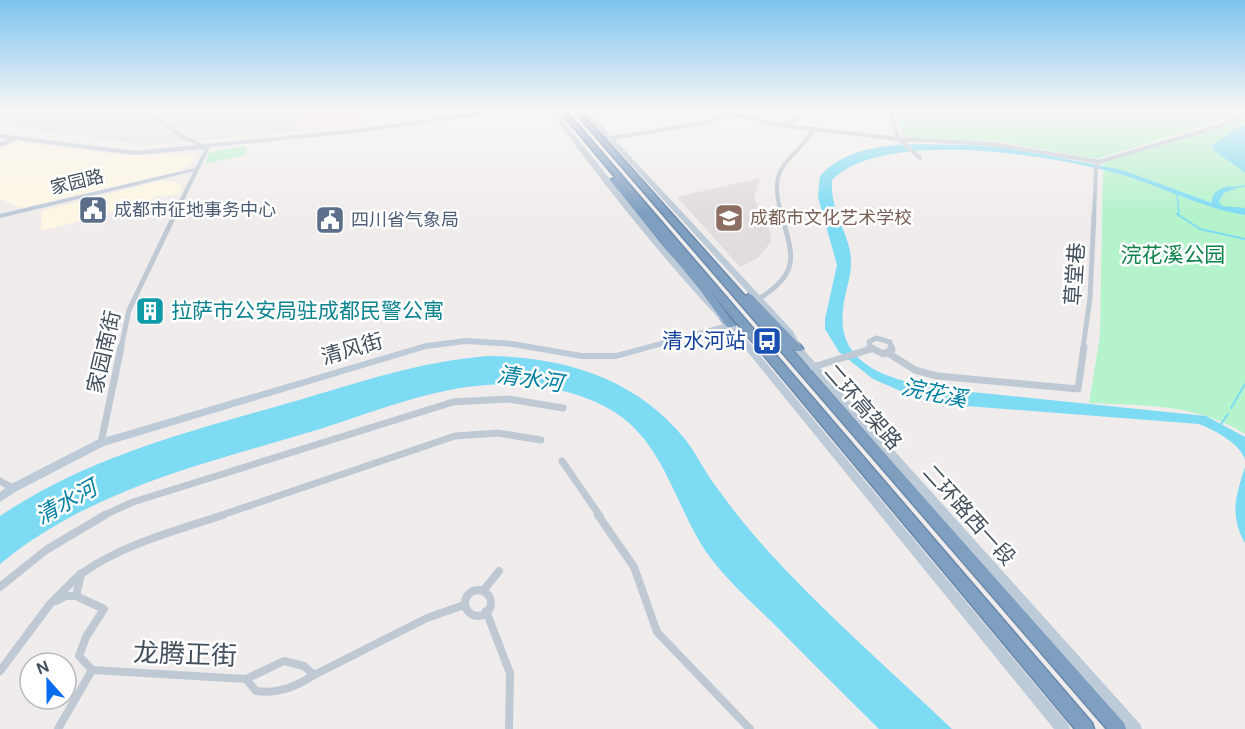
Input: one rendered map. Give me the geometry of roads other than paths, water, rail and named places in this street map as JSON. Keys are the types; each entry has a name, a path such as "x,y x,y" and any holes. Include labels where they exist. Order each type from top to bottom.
{"highway":[{"name":"二环高架路","path":"592,145 1086,729"},
{"name":"二环高架路","path":"607,145 1118,729"},
{"path":"601,156 623,193 709,295 730,325"},
{"path":"617,157 798,349"}],"main road":[{"path":"72,145 135,153 231,145"},
{"path":"109,145 140,149 201,145"},
{"path":"201,145 208,148"},
{"path":"579,145 613,191 694,289 730,325 1063,729"},
{"name":"二环路西一段","path":"618,145 790,333 798,349 1135,729"},
{"name":"家园南街","path":"197,169 208,148"},
{"name":"家园路","path":"2,215 197,169"},
{"name":"清风街","path":"0,498 13,488 101,443 426,346 466,341 512,344 582,356 616,356 730,325"}],"street":[{"path":"759,299 772,293 787,274 792,260 790,239 778,198 779,171 786,159 802,145"},
{"path":"906,145 921,158"},
{"path":"994,145 1010,146 1097,165 1160,145"},
{"name":"草堂巷","path":"888,353 915,370 937,376 1078,389 1090,298 1097,165"},
{"name":"家园南街","path":"101,443 129,310 197,169"},
{"path":"884,339 892,345 892,350 888,353 879,353 871,349 868,344 870,340 884,339"},
{"path":"813,366 871,349"},
{"path":"0,587 55,543 94,519 133,502 453,402 509,398 563,408"},
{"path":"0,671 50,604 81,574 103,558 134,545 455,436 498,433 540,440"},
{"path":"562,460 634,567 657,632 750,729"},
{"path":"0,481 13,488"},
{"path":"246,679 256,691 275,694 294,687 427,618 464,605 470,594 483,591 499,572"},
{"path":"76,596 81,574"},
{"path":"464,605 470,614 479,615 486,611 491,599 483,591"},
{"path":"50,604 66,596 76,596 104,609 80,646 79,656 92,670 58,729"},
{"path":"486,611 510,673 509,729"},
{"name":"龙腾正街","path":"92,670 246,679 285,661 304,666 314,675"}],"water":[{"name":"浣花溪","path":"892,145 974,145 1009,148 1122,170 1212,203 1217,191 1230,186 1235,189 1224,193 1219,201 1222,206 1245,208 1245,215 1197,202 1119,174 1090,167 1013,154 970,150 928,150 889,154 856,164 832,180 834,203 850,250 851,260 843,310 843,330 849,346 859,359 873,369 907,382 942,389 1206,416 1245,437 1245,460 1232,443 1199,424 953,405 919,399 873,379 839,352 825,329 825,319 837,265 818,197 820,176 835,163 852,154"},
{"path":"1211,145 1245,145 1245,173 1215,151"},
{"name":"清水河","path":"488,356 517,357 571,367 597,375 644,400 685,439 729,505 783,567 830,615 952,729 879,729 716,565 698,538 659,461 633,427 616,413 586,398 536,386 503,384 444,391 194,467 112,497 73,516 36,538 0,564 0,516 34,495 105,461 179,435 365,380 438,363"},
{"path":"1245,467 1245,543 1237,523 1236,505"}],"waterway":[{"path":"1231,188 1245,186"},
{"path":"1177,193 1179,215"},
{"path":"1179,215 1200,229 1245,239"},
{"path":"1231,408 1245,384"},
{"path":"1221,424 1228,414"}],"place":[{"name":"成都市征地事务中心","path":"93,210"},
{"name":"成都市文化艺术学校","path":"729,218"},
{"name":"四川省气象局","path":"330,220"},
{"name":"拉萨市公安局驻成都民警公寓","path":"150,311"},
{"name":"清水河站","path":"767,341"}],"park label":[{"name":"浣花溪公园","path":"1173,255"}]}
